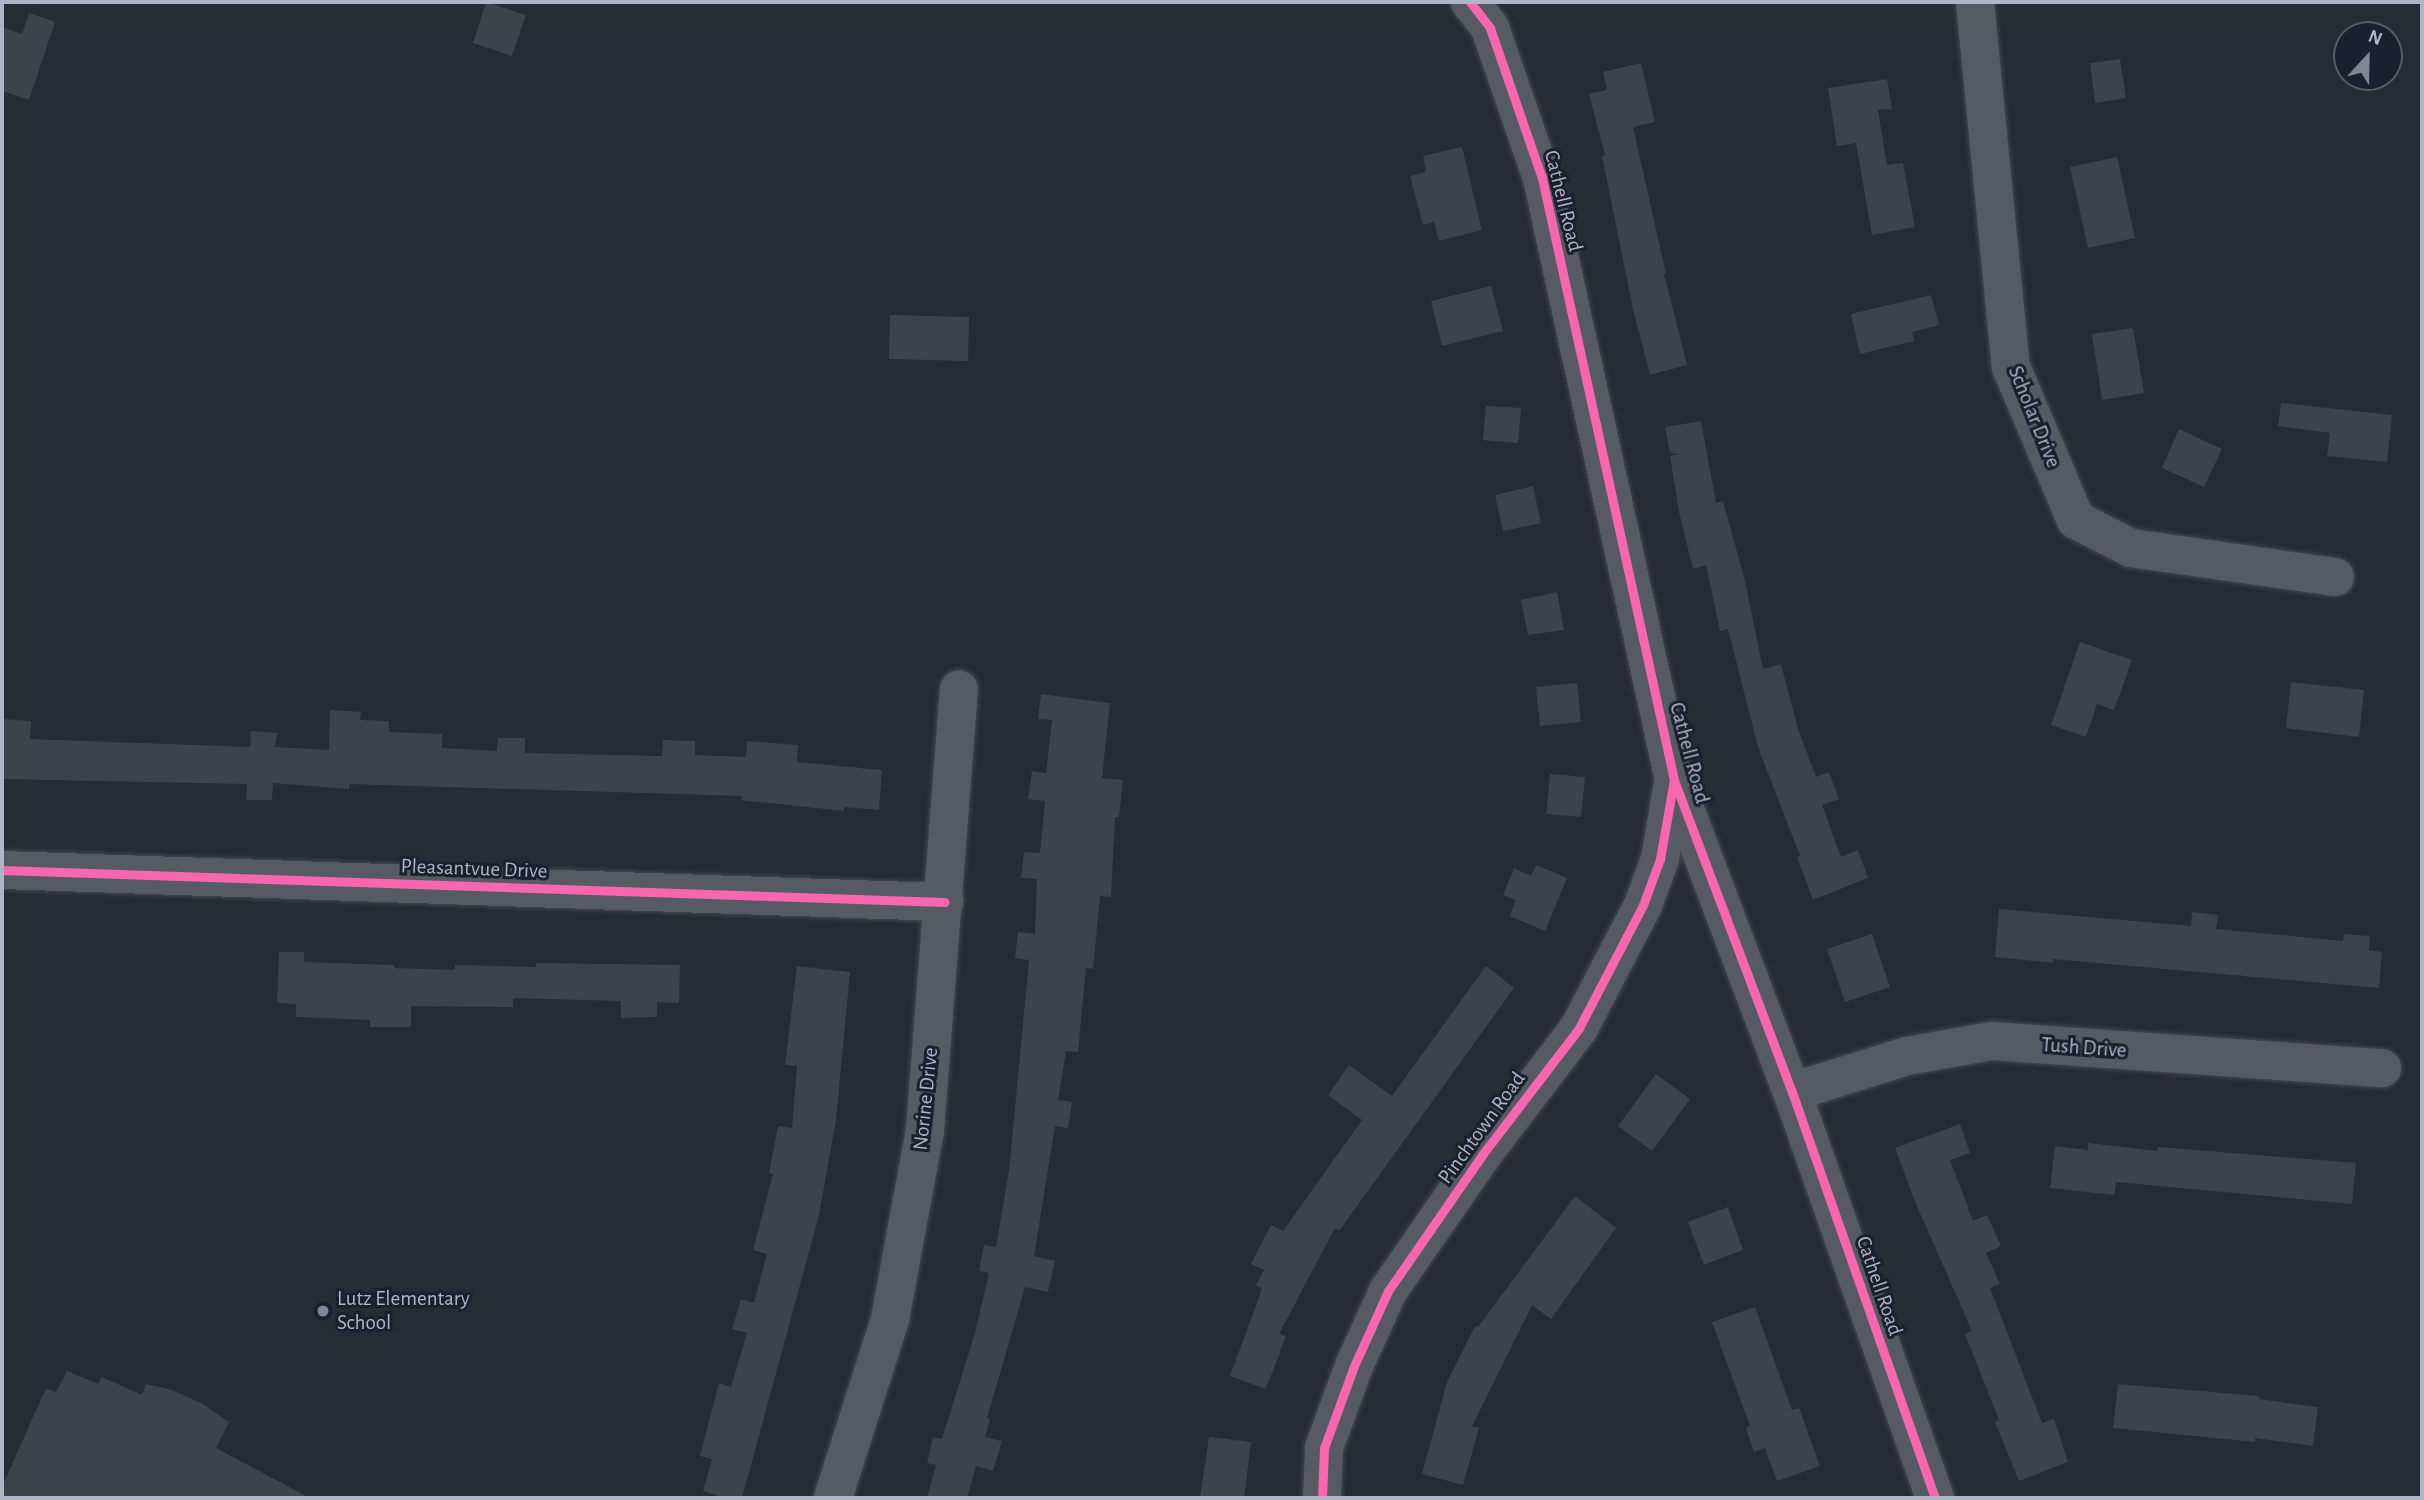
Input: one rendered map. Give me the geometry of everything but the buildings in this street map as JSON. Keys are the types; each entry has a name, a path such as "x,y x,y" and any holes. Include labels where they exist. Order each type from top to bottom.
{"street":[{"name":"Cathell Road","path":"1470,2 1490,28 1542,178 1674,779 1792,1092 1935,1498"},
{"name":"Scholar Drive","path":"1975,2 2011,368 2076,520 2131,548 2334,577"},
{"name":"Norine Drive","path":"833,1498 890,1319 925,1130 959,689"},
{"name":"Pinchtown Road","path":"1322,1498 1324,1448 1354,1366 1388,1291 1482,1155 1579,1028 1643,905 1660,859 1674,779"},
{"name":"Pleasantvue Drive","path":"2,870 944,902"},
{"name":"Tush Drive","path":"1792,1092 1907,1056 1992,1041 2382,1068"}],"cycle path":[{"path":"1470,2 1490,28 1542,178 1674,780 1792,1092 1935,1498"},
{"path":"1322,1498 1324,1448 1354,1366 1388,1291 1482,1155 1579,1028 1643,905 1660,859 1674,780"},
{"path":"2,870 944,902"}],"place":[{"name":"Lutz Elementary School","path":"323,1311"}]}
